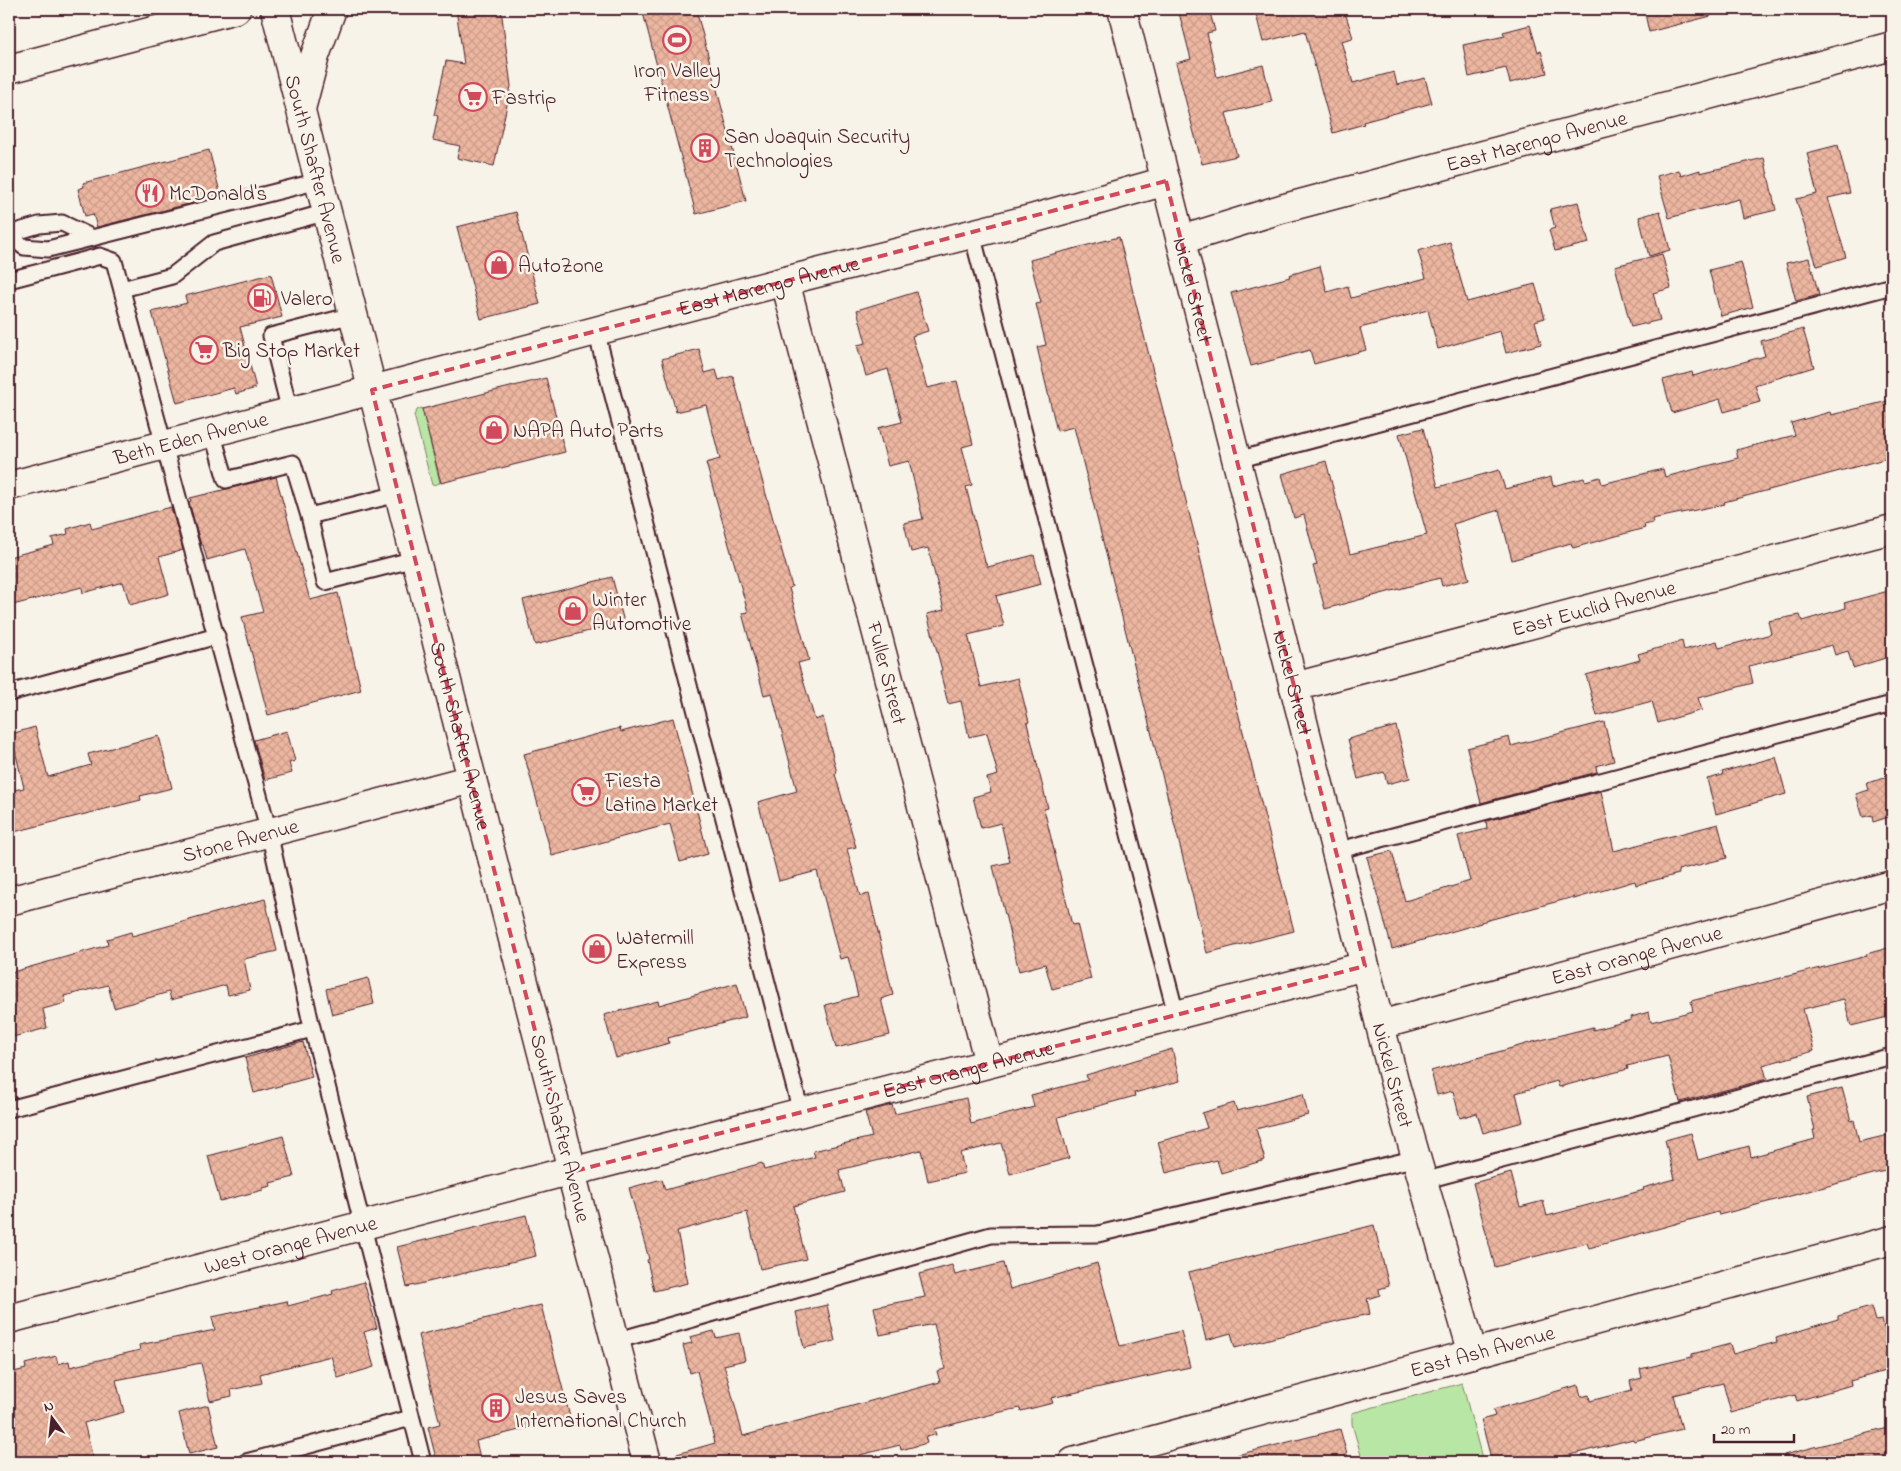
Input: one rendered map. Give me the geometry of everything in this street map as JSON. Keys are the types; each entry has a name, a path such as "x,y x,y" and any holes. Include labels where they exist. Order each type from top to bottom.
{"street":[{"path":"9,69 236,9"},
{"name":"South Shafter Avenue","path":"274,9 647,1462"},
{"path":"300,110 315,56 332,9"},
{"name":"Nickel Street","path":"1122,9 1380,1025 1473,1354"},
{"name":"East Marengo Avenue","path":"1181,240 1290,207 1892,46"},
{"name":"East Marengo Avenue","path":"372,390 785,281 972,234 1166,181"},
{"name":"Fuller Street","path":"785,281 989,1064"},
{"name":"Beth Eden Avenue","path":"9,486 372,390"},
{"name":"East Euclid Avenue","path":"1294,687 1892,529"},
{"name":"Stone Avenue","path":"9,901 472,779"},
{"name":"East Orange Avenue","path":"1380,1025 1892,886"},
{"name":"East Orange Avenue","path":"571,1171 1365,966"},
{"name":"West Orange Avenue","path":"9,1319 571,1171"},
{"name":"East Ash Avenue","path":"1073,1462 1892,1240"}],"lane":[{"path":"9,234 24,247 48,249 319,181"},
{"path":"122,289 172,276 214,243 327,212"},
{"path":"9,234 39,225 62,223 93,238"},
{"path":"972,234 1176,1014"},
{"path":"9,280 100,256 114,262 269,832 312,1029 423,1462"},
{"path":"1237,460 1892,286"},
{"path":"290,412 271,336 353,315"},
{"path":"596,331 801,1112"},
{"path":"212,432 226,480 293,464 326,582 415,559"},
{"path":"309,516 398,494"},
{"path":"9,693 217,636"},
{"path":"1336,851 1892,704"},
{"path":"9,1109 312,1029"},
{"path":"615,1341 991,1235 1098,1234 1420,1169 1892,1056"},
{"path":"246,1462 411,1418"}],"highlighted area":[{"path":"1166,181 1365,966 571,1172 372,390"}],"green space":[{"path":"422,408 440,483 432,485 414,415 417,410"},
{"path":"1462,1383 1483,1462 1363,1462 1352,1424 1352,1413"}],"building":[{"name":"Fastrip","path":"456,9 501,9 511,86 494,166 457,158 460,146 433,140 438,116 434,115 446,61 464,64"},
{"path":"642,9 696,9 746,201 696,214"},
{"path":"1178,9 1209,9 1215,31 1207,33 1217,77 1263,65 1272,102 1226,113 1237,156 1202,164 1176,63 1191,59"},
{"path":"1278,9 1344,9 1353,38 1341,41 1353,83 1394,72 1397,85 1425,78 1432,103 1363,122 1364,124 1333,133 1305,31 1263,42 1256,14"},
{"path":"1644,9 1710,9 1711,16 1649,32"},
{"path":"1530,25 1538,52 1541,51 1547,73 1510,83 1506,68 1469,77 1463,45 1505,36 1503,32"},
{"path":"1838,145 1850,193 1828,198 1846,257 1817,266 1796,199 1817,194 1807,153"},
{"name":"McDonald's","path":"209,150 221,196 97,227 93,214 85,216 78,189 84,187 83,183"},
{"path":"1764,158 1776,210 1743,218 1739,199 1669,218 1657,176 1679,170 1681,176 1700,170 1700,173"},
{"path":"1578,202 1589,243 1555,251 1549,230 1555,228 1550,209"},
{"path":"1660,211 1670,250 1649,256 1639,217"},
{"name":"AutoZone","path":"516,212 540,304 481,319 457,227"},
{"path":"1119,237 1294,931 1207,953 1074,427 1057,431 1037,347 1046,345 1036,304 1041,303 1030,260"},
{"path":"1450,242 1467,302 1535,284 1545,318 1535,321 1541,344 1506,353 1500,331 1438,349 1428,310 1360,328 1366,350 1314,364 1310,350 1251,366 1231,293 1290,277 1289,275 1320,266 1327,292 1348,286 1351,298 1426,278 1418,251"},
{"path":"1662,254 1671,288 1653,293 1660,320 1631,327 1615,266"},
{"path":"1809,258 1819,295 1796,301 1786,263"},
{"path":"1741,262 1753,307 1721,316 1709,270"},
{"name":"Big Stop Market","path":"271,274 282,317 240,327 256,388 236,394 234,388 177,403 152,312 187,303 185,296"},
{"path":"916,292 928,331 912,336 927,388 957,381 973,444 962,447 972,485 966,487 985,562 988,567 1034,555 1041,584 996,596 1004,626 968,635 981,687 1018,678 1048,808 1044,809 1072,925 1077,924 1091,979 1052,989 1045,964 1019,971 993,866 1010,862 1001,823 981,828 973,797 991,792 987,778 998,775 987,733 969,737 961,701 948,704 940,671 942,670 927,614 944,610 928,548 911,552 904,523 923,519 909,461 888,466 878,428 902,422 888,369 866,376 857,345 866,343 857,310"},
{"path":"1803,329 1814,367 1755,385 1760,402 1724,412 1720,399 1672,413 1663,380 1692,372 1693,376 1765,356 1761,341"},
{"path":"699,349 705,373 716,370 719,380 733,376 792,587 789,588 809,660 798,663 815,720 823,717 837,773 835,774 856,847 847,849 860,896 869,894 893,995 881,999 890,1035 836,1048 825,1005 858,996 848,957 840,959 817,871 779,881 758,802 797,791 772,693 764,695 742,613 748,612 706,463 720,459 706,405 676,412 662,359"},
{"name":"NAPA Auto Parts","path":"546,378 565,452 441,483 422,409"},
{"path":"1888,401 1892,416 1892,457 1724,502 1725,504 1652,519 1653,523 1644,525 1645,528 1573,548 1571,543 1512,560 1499,510 1453,524 1469,579 1442,586 1440,578 1325,609 1313,566 1317,565 1304,515 1294,518 1282,474 1326,461 1350,554 1427,535 1399,434 1423,428 1438,487 1499,470 1505,489 1551,477 1553,486 1584,478 1585,481 1600,477 1602,484 1663,469 1665,477 1738,458 1736,450 1795,435 1791,423 1830,412 1831,415"},
{"path":"276,477 310,600 338,593 361,690 268,715 242,617 263,612 245,549 207,560 189,502 191,501 190,498"},
{"path":"171,507 183,550 159,557 169,594 130,605 123,582 83,593 82,587 9,606 9,557 54,545 52,538 68,534 67,529 90,522 92,529"},
{"name":"Winter Automotive","path":"612,577 624,622 535,645 523,600"},
{"path":"1892,590 1892,656 1853,668 1848,651 1835,655 1832,645 1749,666 1753,683 1698,698 1702,710 1658,723 1652,701 1597,716 1586,675 1640,660 1638,654 1682,641 1684,650 1717,641 1719,648 1771,634 1768,621 1800,615 1802,621 1846,608 1844,603"},
{"name":"Fiesta Latina Market","path":"673,718 708,854 680,862 670,824 552,856 524,754 620,728 621,732"},
{"path":"1604,722 1614,761 1596,766 1597,772 1481,803 1467,748 1509,737 1511,746"},
{"path":"1396,726 1410,778 1387,784 1384,772 1358,779 1348,739"},
{"path":"35,727 48,777 91,765 88,754 159,736 172,788 140,796 141,800 14,832 9,812 9,791 24,788 11,734"},
{"path":"287,731 295,761 289,763 292,773 265,780 254,740"},
{"path":"1776,757 1786,794 1716,814 1707,779 1723,775 1722,772"},
{"path":"1892,776 1892,816 1873,822 1872,815 1863,817 1856,794 1869,790 1867,783"},
{"path":"1601,791 1614,851 1718,824 1727,858 1678,870 1679,874 1636,885 1635,881 1574,899 1574,897 1481,922 1392,949 1367,857 1392,851 1405,901 1470,881 1458,836 1487,829 1486,821"},
{"path":"265,899 277,951 244,959 250,990 228,995 226,985 171,1000 169,992 114,1008 108,985 64,996 66,1003 43,1009 47,1028 9,1038 9,973 108,945 107,939 131,932 132,936"},
{"path":"1888,948 1892,966 1892,1016 1851,1026 1844,999 1803,1009 1814,1051 1763,1065 1767,1079 1680,1102 1668,1056 1627,1066 1628,1069 1559,1087 1557,1081 1516,1093 1523,1122 1483,1133 1477,1113 1460,1118 1453,1091 1437,1095 1431,1071 1533,1042 1631,1020 1631,1017 1649,1012 1651,1022 1693,1011 1691,1001 1867,956 1866,954"},
{"path":"368,978 374,1004 332,1015 326,989"},
{"path":"737,983 746,1017 668,1038 669,1043 616,1058 604,1015 658,1001 659,1005"},
{"path":"303,1042 312,1077 254,1093 245,1058"},
{"path":"1172,1049 1180,1081 1134,1093 1135,1096 1058,1117 1069,1158 1010,1174 1001,1143 960,1153 965,1173 928,1181 921,1150 839,1170 845,1192 793,1206 806,1259 760,1269 747,1212 677,1231 688,1283 654,1291 647,1260 649,1259 629,1188 662,1179 665,1190 762,1163 764,1170 815,1157 813,1151 872,1137 865,1112 892,1105 895,1114 966,1098 971,1124 1034,1107 1031,1095 1088,1080 1086,1075"},
{"path":"1842,1088 1851,1121 1854,1120 1859,1142 1892,1134 1892,1169 1719,1215 1718,1212 1589,1248 1587,1243 1495,1267 1473,1183 1511,1173 1520,1207 1543,1201 1547,1216 1644,1190 1643,1188 1675,1179 1665,1140 1691,1133 1698,1160 1749,1146 1751,1157 1815,1139 1813,1130 1815,1130 1807,1097"},
{"path":"1303,1094 1308,1115 1256,1129 1265,1160 1221,1173 1217,1160 1166,1173 1158,1142 1207,1128 1202,1113 1234,1103 1237,1111"},
{"path":"283,1136 294,1177 270,1183 271,1186 263,1188 263,1190 220,1201 208,1156"},
{"path":"526,1215 536,1256 407,1287 397,1247"},
{"path":"1374,1225 1389,1286 1379,1289 1380,1295 1367,1299 1370,1314 1235,1348 1231,1333 1206,1340 1189,1272"},
{"path":"1003,1263 1010,1289 1097,1263 1120,1346 1181,1331 1190,1367 1051,1398 1053,1403 1021,1411 1020,1408 934,1429 936,1435 925,1437 927,1443 901,1450 900,1445 860,1455 862,1462 671,1462 670,1456 715,1443 697,1371 690,1373 683,1345 692,1343 690,1337 714,1331 716,1338 739,1333 745,1360 724,1365 743,1436 940,1382 937,1371 945,1369 934,1324 880,1335 874,1307 925,1297 919,1274 952,1265 955,1275"},
{"path":"364,1282 377,1328 364,1332 374,1367 338,1378 331,1356 260,1374 262,1383 231,1390 232,1396 210,1401 201,1363 116,1380 124,1412 84,1423 94,1462 9,1462 9,1373 26,1369 25,1364 56,1356 58,1364 69,1361 70,1367 140,1350 139,1345 215,1330 212,1317 287,1301 288,1306 333,1294 332,1291"},
{"path":"541,1305 570,1417 476,1441 481,1462 437,1462 428,1427 440,1424 418,1335"},
{"path":"827,1305 835,1341 804,1348 796,1312"},
{"path":"1871,1307 1875,1321 1882,1320 1885,1331 1892,1329 1892,1369 1850,1381 1851,1385 1797,1401 1795,1395 1731,1413 1723,1383 1673,1395 1682,1429 1634,1441 1633,1439 1542,1462 1492,1462 1481,1420 1495,1416 1493,1410 1578,1385 1581,1397 1589,1395 1590,1401 1632,1390 1630,1381 1642,1378 1640,1369 1692,1357 1692,1354 1730,1344 1733,1354 1777,1342 1776,1338 1838,1319 1838,1316"},
{"path":"208,1405 218,1447 189,1454 179,1413"},
{"path":"1892,1427 1892,1462 1785,1462 1784,1455"},
{"path":"1340,1429 1349,1462 1238,1462 1237,1455"}],"place":[{"name":"Iron Valley Fitness","path":"677,40"},
{"name":"Fastrip","path":"473,97"},
{"name":"San Joaquin Security Technologies","path":"705,148"},
{"name":"McDonald's","path":"150,193"},
{"name":"AutoZone","path":"499,265"},
{"name":"Valero","path":"262,298"},
{"name":"Big Stop Market","path":"204,350"},
{"name":"NAPA Auto Parts","path":"494,430"},
{"name":"Winter Automotive","path":"573,611"},
{"name":"Fiesta Latina Market","path":"586,792"},
{"name":"Watermill Express","path":"597,949"},
{"name":"Jesus Saves International Church","path":"496,1408"}]}
